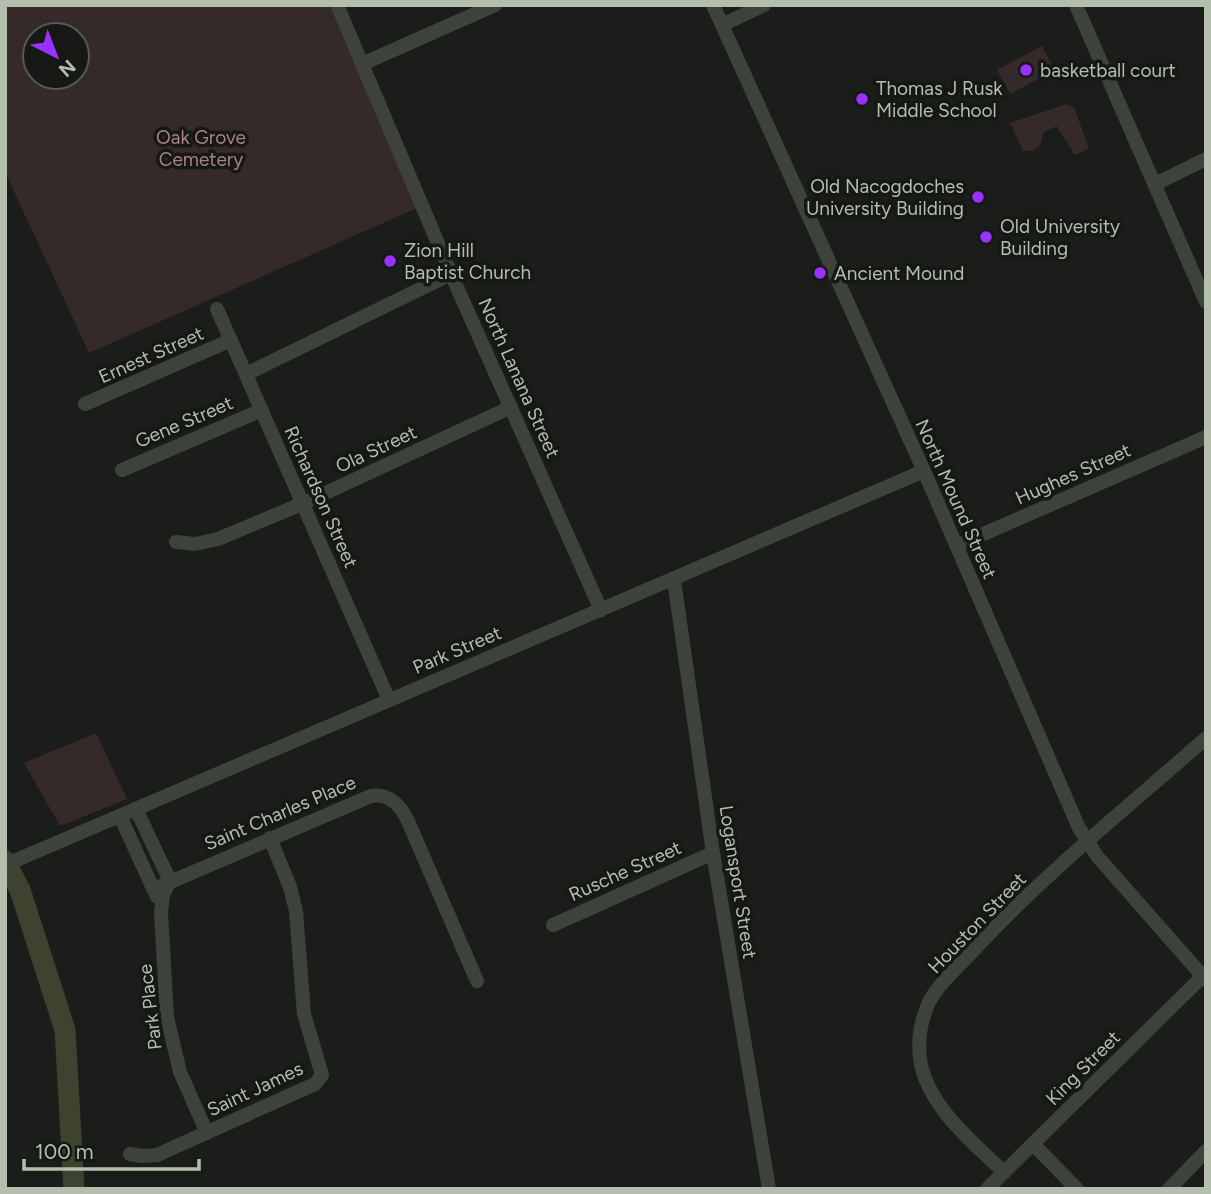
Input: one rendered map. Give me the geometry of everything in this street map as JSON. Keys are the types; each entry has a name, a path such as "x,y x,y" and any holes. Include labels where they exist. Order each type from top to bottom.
{"street":[{"name":"North Lanana Street","path":"337,5 601,611"},
{"path":"362,64 495,5"},
{"name":"North Mound Street","path":"713,5 924,471 1070,810 1087,843 1205,977"},
{"path":"722,25 764,5"},
{"path":"1076,5 1206,302"},
{"path":"1156,184 1206,159"},
{"path":"246,374 452,274"},
{"name":"Richardson Street","path":"218,309 389,700"},
{"name":"Ernest Street","path":"85,404 231,340"},
{"name":"Ola Street","path":"176,542 195,544 218,539 304,503 512,407"},
{"name":"Gene Street","path":"122,470 262,410"},
{"name":"Hughes Street","path":"956,546 1206,437"},
{"name":"Park Street","path":"5,864 924,471"},
{"name":"Logansport Street","path":"674,580 713,853 769,1189"},
{"name":"Houston Street","path":"1004,1173 946,1115 922,1067 920,1031 930,1000 1020,903 1206,738"},
{"name":"Saint Charles Place","path":"154,889 371,796 382,796 395,802 408,821 477,981"},
{"path":"136,809 170,881"},
{"name":"Park Place","path":"120,816 154,889 161,912"},
{"name":"Saint James","path":"130,1154 142,1157 157,1155 315,1084 322,1075 304,1014 296,911 290,887 270,838"},
{"name":"Rusche Street","path":"553,925 713,853"},
{"name":"Park Place","path":"170,881 163,895 161,912 169,1031 180,1073 207,1133"},
{"name":"King Street","path":"987,1189 1205,977"},
{"path":"1033,1144 1077,1189"},
{"path":"1169,1189 1206,1151"}],"green space":[{"name":"Oak Grove Cemetery","path":"5,5 329,5 417,208 89,353 5,172"},
{"name":"basketball court","path":"1042,46 1055,70 1010,94 997,70"},
{"path":"1067,104 1074,107 1089,149 1074,155 1057,126 1044,132 1036,149 1023,151 1010,123"},
{"path":"96,733 127,799 60,826 24,763"}],"waterway":[{"path":"5,861 20,890 65,1030 74,1189"}],"place":[{"name":"basketball court","path":"1026,70"},
{"name":"Thomas J Rusk Middle School","path":"862,99"},
{"name":"Old Nacogdoches University Building","path":"978,197"},
{"name":"Old University Building","path":"986,237"},
{"name":"Zion Hill Baptist Church","path":"390,261"},
{"name":"Ancient Mound","path":"820,273"}]}
